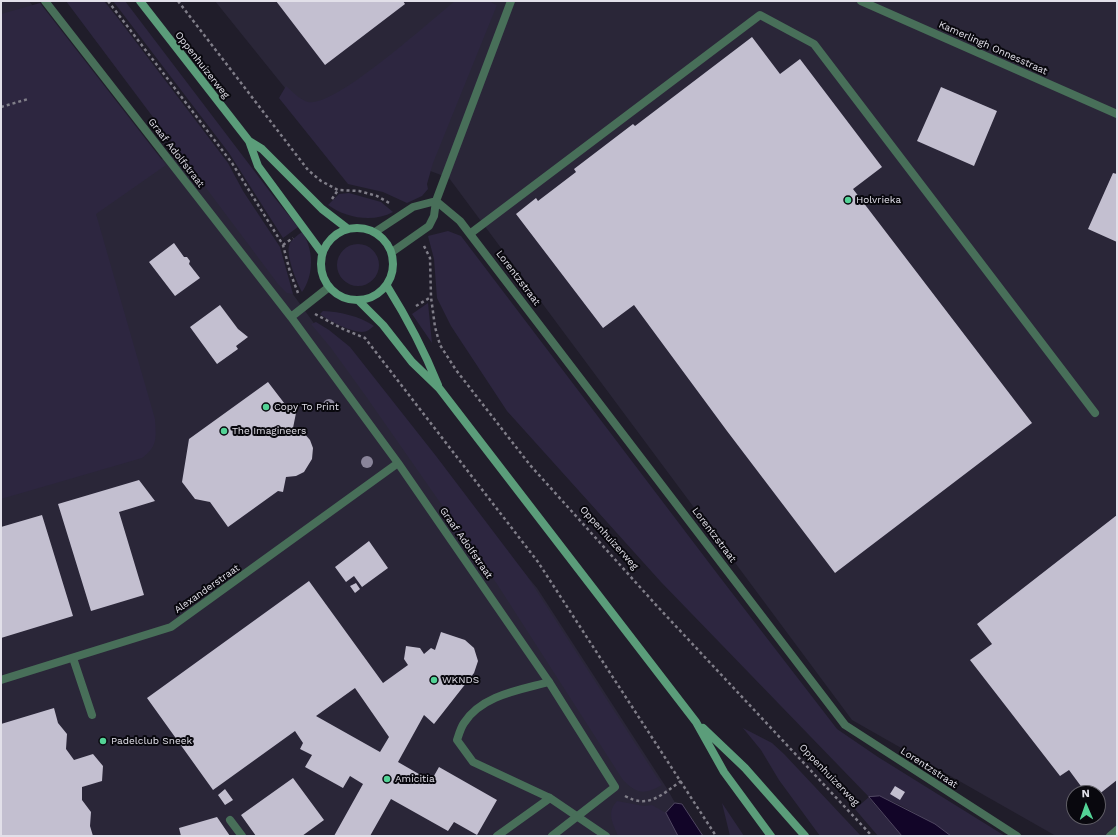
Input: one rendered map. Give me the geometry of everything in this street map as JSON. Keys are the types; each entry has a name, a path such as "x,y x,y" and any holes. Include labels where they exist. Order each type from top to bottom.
{"main road":[{"name":"Oppenhuizerweg","path":"140,1 248,141 258,166 322,253"},
{"name":"Oppenhuizerweg","path":"248,141 262,149 322,209 348,229"},
{"path":"362,228 375,232 386,240 392,252 394,264 392,276 387,286 374,296 359,301 348,299 329,287 321,271 322,253 332,238 348,229 362,228"},
{"path":"387,286 404,312 425,354 439,388"},
{"path":"359,301 383,325 412,362 439,388 696,722 724,772 771,836"},
{"path":"696,722 745,768 805,836"}],"street":[{"name":"Graaf Adolfstraat","path":"45,1 291,317 398,463 549,682 615,787"},
{"path":"392,252 429,226 434,216 436,201 512,1"},
{"name":"Kamerlingh Onnesstraat","path":"861,1 1117,114"},
{"path":"471,232 760,16 814,44 1095,413"},
{"path":"375,232 402,214 423,203 436,201"},
{"name":"Lorentzstraat","path":"436,201 471,232 845,725 1017,836"},
{"path":"291,317 329,287"},
{"name":"Alexanderstraat","path":"1,680 171,627 398,463"},
{"path":"73,658 92,715"},
{"path":"549,682 507,693 480,706 464,722 457,740 473,762 550,798 579,816 606,836"},
{"path":"552,836 615,787"},
{"path":"497,836 550,798"},
{"path":"230,820 242,836"},
{"path":"1110,836 1117,830"}],"path":[{"path":"108,1 232,163 283,245 295,288 307,305 316,315 325,321 365,338 538,562 716,836"},
{"path":"178,1 308,170 321,181 338,190 359,191 377,196 395,207 402,214"},
{"path":"1,107 28,99"},
{"name":"Oppenhuizerweg","path":"418,235 430,258 431,297 434,327 440,345 456,370 530,465 657,606 872,836"},
{"path":"615,787 626,797 646,802 652,801 681,782"}],"shaded area":[{"path":"1,1 29,1 36,10 1,20"},
{"path":"66,1 104,1 117,17 228,163 243,191 280,247 293,294 287,293 278,284"},
{"path":"113,1 125,1 298,227 283,238 229,153"},
{"path":"215,1 1117,1 1117,836 1056,836 852,720 449,178 318,129"},
{"path":"455,1 488,1 497,5 433,163 427,184 428,189 422,196 407,203 383,192 348,184 279,98 286,86 299,97 308,102 321,100 339,91 383,61"},
{"path":"40,3 166,165 96,214 155,419 156,437 151,450 142,458 1,499 1,14"},
{"path":"184,144 316,326 537,588 666,787 694,836 1,836 1,490 84,213"},
{"path":"349,193 381,202 393,212 377,217 360,218 343,213 328,205 339,194"},
{"path":"448,231 461,236 837,729 878,757 1005,836 951,836 935,824 880,796 869,798 902,836 878,836 855,809 869,797 661,582 507,411 451,326 437,298 434,259 428,236"},
{"path":"302,232 309,246 311,262 309,278 302,292 292,269 288,250 294,238"},
{"path":"354,244 362,244 370,247 376,253 379,265 376,277 370,283 362,286 354,286 346,283 340,277 337,269 337,261 340,253 346,247"},
{"path":"428,303 432,343 412,314"},
{"path":"323,311 350,315 374,326 364,332 358,332 340,326 324,317 320,314"},
{"path":"316,322 329,330 350,347 436,456 527,576 662,785 645,792 641,792 632,788 623,780 497,584 365,395 331,348 311,324"},
{"path":"743,728 772,743 861,836 820,836 779,780 761,750"},
{"path":"880,796 935,824 951,836 902,836 869,797"},
{"path":"617,801 644,806 652,805 666,813 678,836 618,836 611,814"},
{"path":"675,803 682,804 703,836 678,836 666,813"},
{"path":"722,803 744,836 730,836"}],"building":[{"path":"276,1 403,1 405,4 325,65"},
{"path":"752,37 780,74 800,59 882,167 853,189 1032,423 835,573 634,305 603,328 516,214 536,198 538,201 576,172 574,169 633,124 635,126"},
{"path":"941,87 997,111 974,166 917,141"},
{"path":"1113,173 1117,174 1117,242 1088,229"},
{"path":"174,243 184,257 187,257 190,261 189,264 200,278 175,296 149,262"},
{"path":"220,305 238,329 248,337 236,346 238,349 217,364 190,327"},
{"path":"268,382 291,412 296,413 293,428 303,432 310,440 313,448 312,459 304,472 296,476 286,477 283,492 278,491 228,527 210,502 195,499 182,482 189,439"},
{"path":"139,480 155,501 119,512 144,595 91,611 58,504"},
{"path":"42,515 73,616 1,638 1,527"},
{"path":"1117,515 1117,780 1106,789 1106,785 1080,785 1069,770 1060,776 970,660 992,644 977,624"},
{"path":"369,541 388,568 362,587 354,576 346,582 335,567"},
{"path":"309,581 383,683 408,665 404,659 406,646 420,648 424,654 431,648 435,650 441,632 465,640 474,648 478,661 474,673 434,724 424,715 398,762 431,781 439,767 497,800 477,835 454,822 448,831 391,799 370,836 334,836 363,784 350,776 343,788 305,767 312,755 300,749 303,743 295,731 213,790 147,698","holes":["355,688 389,737 380,752 316,716"]},
{"path":"356,583 360,589 355,593 350,586"},
{"path":"54,708 58,723 67,734 66,749 74,760 93,754 103,766 102,781 82,787 82,800 91,812 90,826 93,836 1,836 1,724"},
{"path":"293,778 324,820 302,836 256,836 241,815"},
{"path":"895,786 905,792 900,800 890,794"},
{"path":"225,789 233,800 225,805 218,795"},
{"path":"217,817 230,836 181,836 179,828"}],"place":[{"name":"Holvrieka","path":"848,200"},
{"name":"Copy To Print","path":"266,407"},
{"name":"The Imagineers","path":"224,431"},
{"name":"WKNDS","path":"434,680"},
{"name":"Padelclub Sneek","path":"103,741"},
{"name":"Amicitia","path":"387,779"}]}
